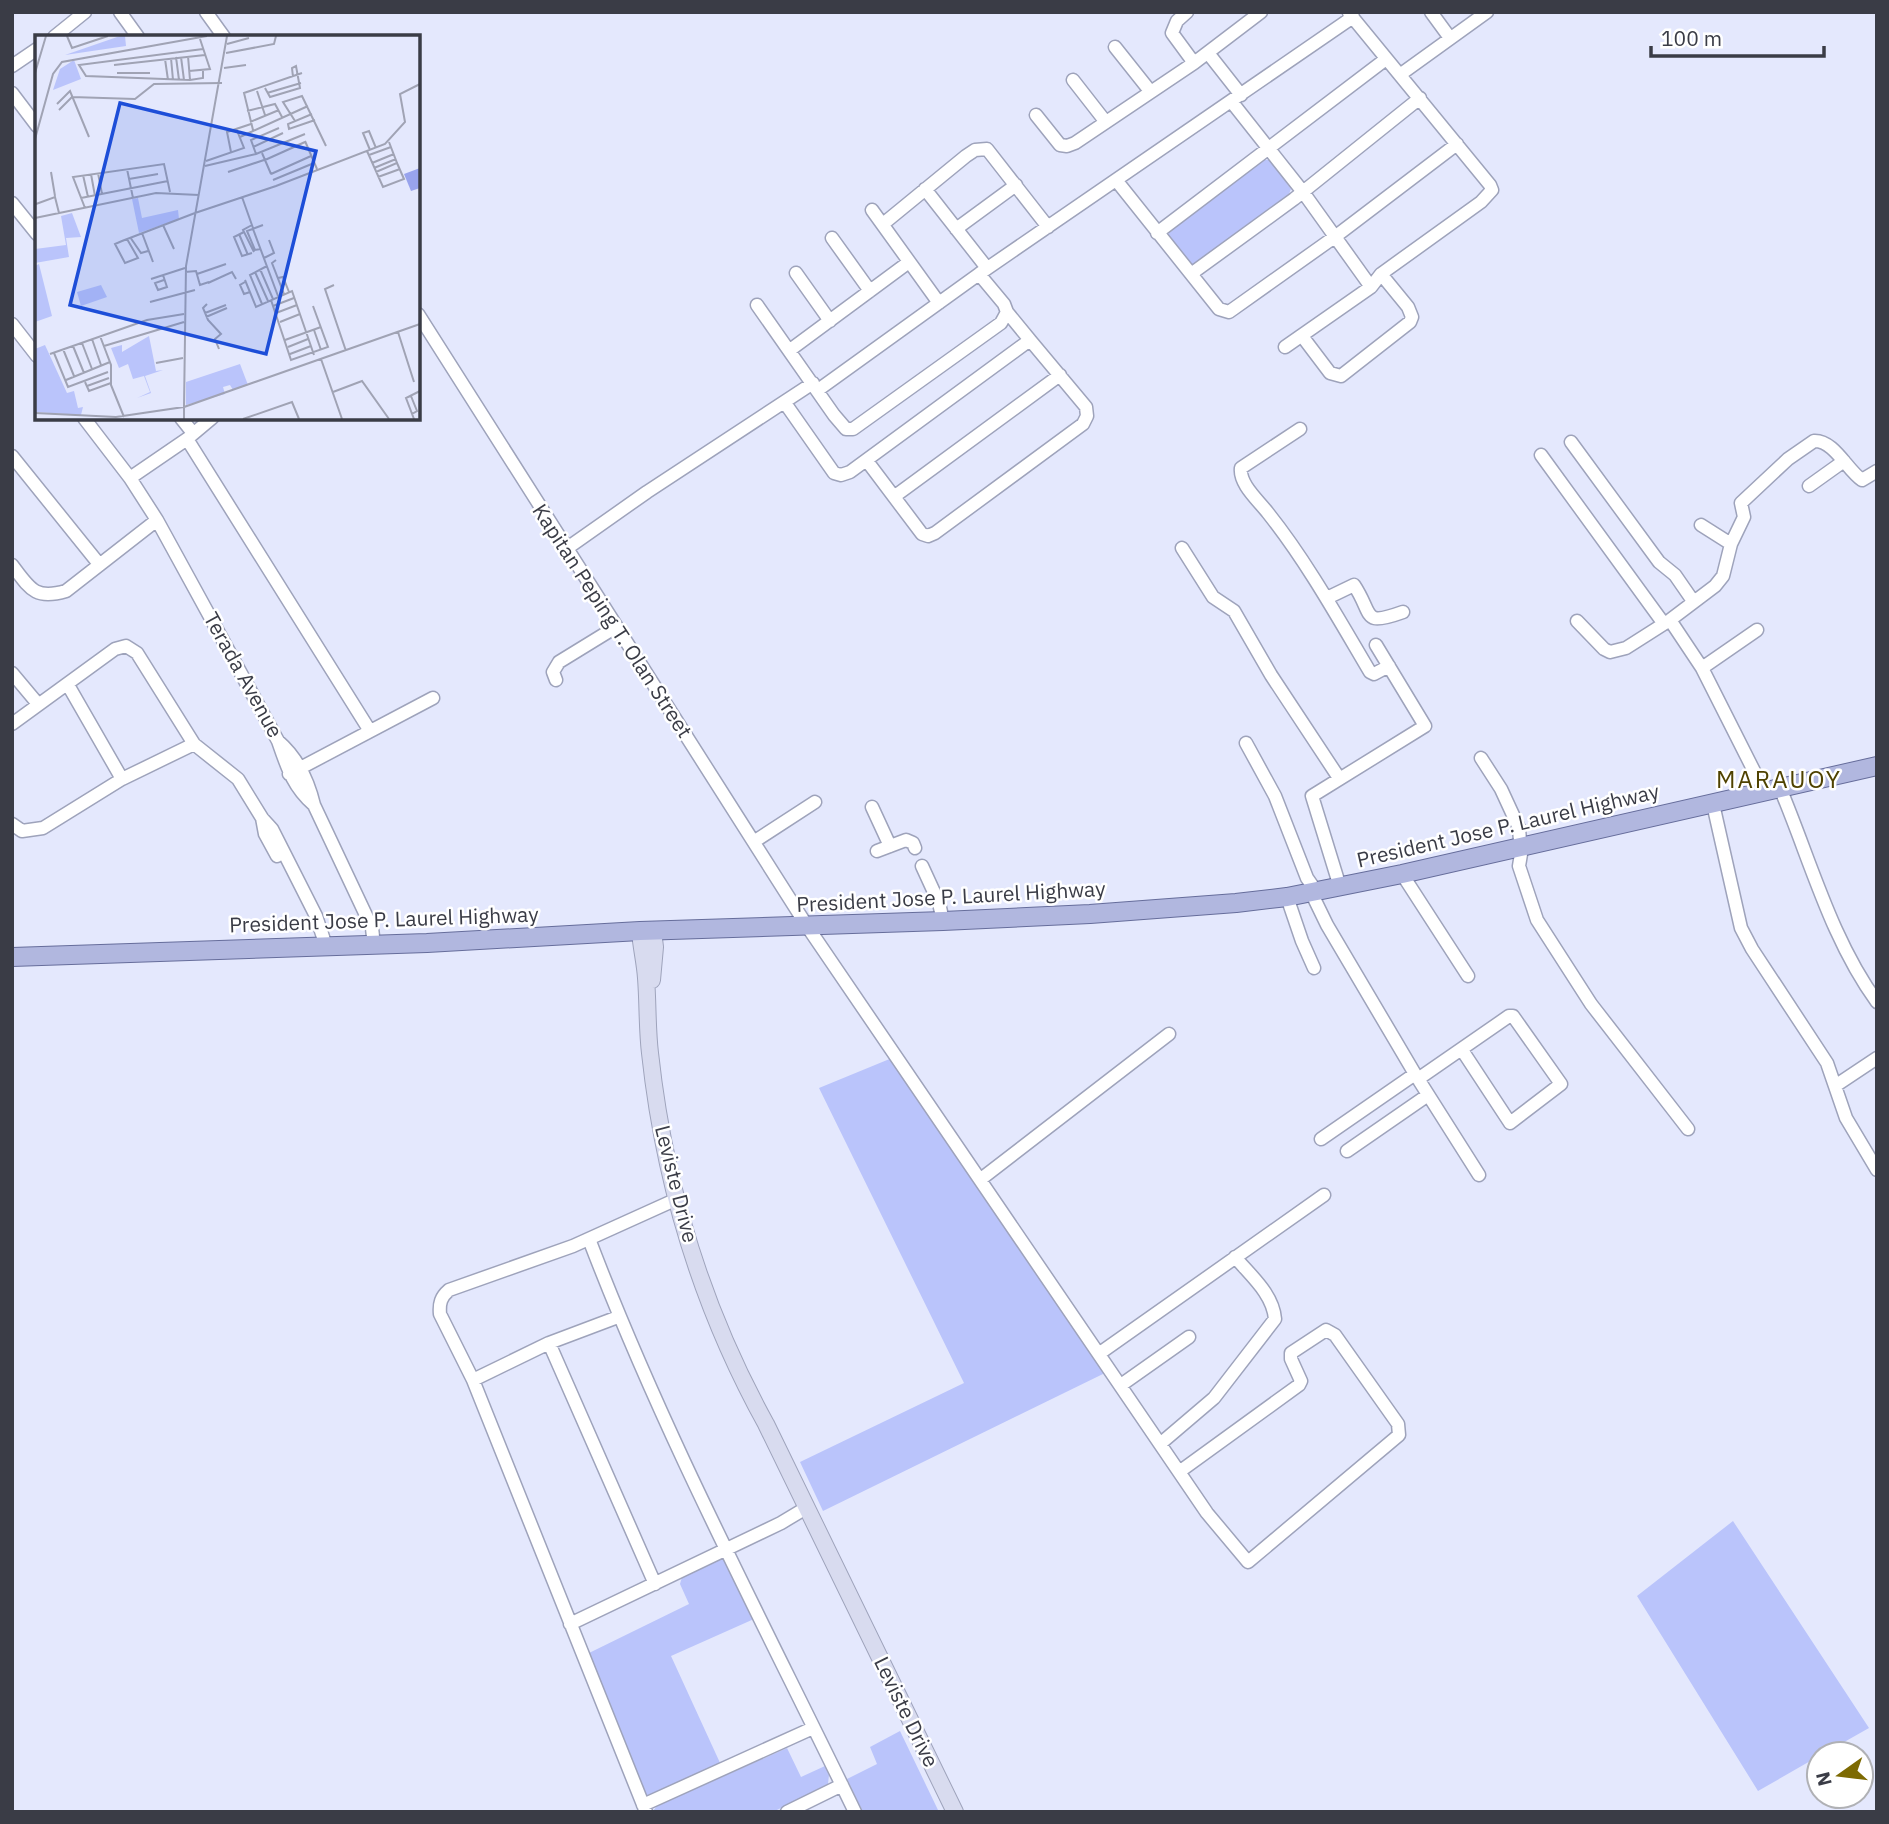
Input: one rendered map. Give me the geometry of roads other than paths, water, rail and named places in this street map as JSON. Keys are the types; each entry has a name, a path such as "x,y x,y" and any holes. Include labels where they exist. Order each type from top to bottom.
{"main road":[{"name":"President Jose P. Laurel Highway","path":"12,957 943,921 1112,913 1236,903 1287,897 1402,874 1877,766"},
{"name":"Leviste Drive","path":"647,931 651,1067 677,1199 715,1319 748,1392 766,1424"},
{"name":"Leviste Drive","path":"647,931 655,947 652,984 656,1049 673,1151 696,1240 713,1291 766,1424 955,1812"}],"street":[{"path":"56,35 85,12"},
{"path":"120,12 137,35"},
{"path":"206,12 223,35"},
{"path":"1187,12 1177,21 1172,33 1194,63"},
{"path":"1036,115 1060,145 1075,143 1194,63 1261,12"},
{"path":"1431,12 1450,38"},
{"path":"1401,74 1487,12"},
{"path":"566,549 647,492 785,402 816,387 1236,98 1351,15 1492,190 1490,195 1381,274 1371,287 1285,347"},
{"path":"1115,47 1150,91"},
{"path":"12,66 35,50"},
{"path":"1208,53 1267,148 1336,236 1371,287"},
{"path":"1157,233 1386,59"},
{"path":"1073,80 1105,121"},
{"path":"12,93 35,123"},
{"path":"1191,274 1303,192 1420,98"},
{"path":"1116,180 1219,309 1229,312 1336,236 1457,144"},
{"path":"883,224 975,150 987,149 1048,227"},
{"path":"956,229 1016,185"},
{"path":"867,460 922,534 928,536 1052,448 1083,424 1087,416 1086,407 1007,312 956,229 925,189"},
{"path":"12,203 35,232"},
{"path":"872,210 939,303"},
{"path":"832,238 870,291"},
{"path":"790,350 909,262"},
{"path":"796,273 830,321"},
{"path":"1302,336 1330,373 1341,376 1410,322 1412,317 1408,307 1381,274"},
{"path":"757,305 846,429 853,429 992,331 1001,323 1007,312"},
{"name":"Kapitan Peping T. Olan Street","path":"420,317 807,926 1100,1353 1160,1444 1179,1472 1207,1513 1248,1562 1399,1436 1400,1430 1335,1335 1326,1330 1291,1353 1291,1359 1300,1375 1301,1381 1298,1385 1179,1472"},
{"path":"12,324 35,353"},
{"path":"785,402 834,473 850,472 1030,340"},
{"path":"895,496 1060,375"},
{"name":"Terada Avenue","path":"86,420 130,478 157,520 278,741 290,751 300,793 314,805 372,928 374,945"},
{"path":"182,420 370,731"},
{"path":"130,478 210,420"},
{"path":"1300,429 1241,468 1242,480 1275,521 1327,597 1370,672 1374,674 1389,666"},
{"path":"1577,621 1604,649 1610,652 1626,648 1667,622 1715,586 1723,576 1731,544 1744,517 1740,505 1742,500 1814,441 1821,441 1862,480 1877,471"},
{"path":"1572,442 1659,562 1675,575 1693,601"},
{"path":"1541,455 1702,668 1756,777 1760,792"},
{"path":"12,456 99,564"},
{"path":"1809,486 1844,461"},
{"path":"12,565 29,587 40,595 50,596 66,591 157,520"},
{"path":"1701,525 1731,544"},
{"path":"1182,548 1213,597 1234,611 1271,675 1339,778"},
{"path":"1327,597 1354,585 1368,613 1376,619 1381,620 1404,612"},
{"path":"556,680 554,672 559,662 616,627"},
{"path":"1702,668 1757,630"},
{"path":"1340,887 1312,796 1425,726 1376,645"},
{"path":"12,724 109,653 127,646 137,653 194,744 239,779 262,818 265,834 323,946"},
{"path":"12,673 38,704"},
{"path":"68,685 122,779"},
{"path":"294,771 433,698"},
{"path":"1246,743 1275,796 1327,925 1479,1175"},
{"path":"12,824 22,831 43,828 122,779 194,744"},
{"path":"1480,758 1501,789 1519,828 1519,866 1528,897 1542,929 1591,1004 1688,1129"},
{"path":"1780,788 1823,897 1859,978 1877,1002"},
{"path":"755,841 816,802"},
{"path":"1713,803 1741,928 1827,1063 1846,1118 1877,1170"},
{"path":"872,807 890,846"},
{"path":"877,851 906,840 913,843 915,848"},
{"path":"922,866 939,903 943,921"},
{"path":"1402,874 1468,976"},
{"path":"1287,897 1314,968"},
{"path":"1321,1139 1462,1050 1509,1016 1514,1016 1561,1084 1510,1123 1462,1050"},
{"path":"981,1180 1169,1034"},
{"path":"1835,1086 1877,1058"},
{"path":"1347,1151 1428,1095"},
{"path":"1100,1353 1324,1195"},
{"path":"677,1199 589,1239 449,1290 442,1296 440,1314 473,1380 645,1809 813,1728"},
{"path":"589,1239 618,1317 725,1548 855,1812"},
{"path":"1160,1444 1214,1398 1275,1319 1274,1306 1269,1297 1235,1257"},
{"path":"473,1380 549,1342 618,1317"},
{"path":"1121,1385 1189,1337"},
{"path":"549,1342 655,1584"},
{"path":"570,1624 781,1523 806,1508"},
{"path":"787,1812 842,1785"}],"district":[{"name":"MARAUOY","path":"1779,780"}]}
